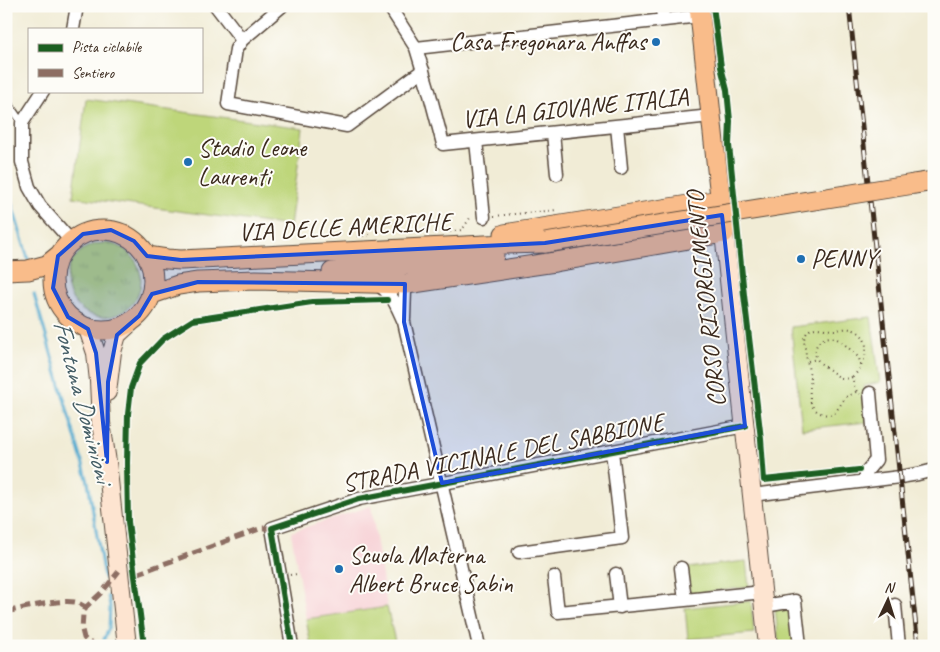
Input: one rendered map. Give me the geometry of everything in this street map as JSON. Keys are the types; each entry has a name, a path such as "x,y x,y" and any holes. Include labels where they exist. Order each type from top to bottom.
{"main road":[{"name":"CORSO RISORGIMENTO","path":"700,11 768,646"},
{"name":"VIA DELLE AMERICHE","path":"147,250 167,259 181,260 546,243 934,181"},
{"path":"418,248 720,200"},
{"path":"6,271 28,270 47,265 58,256 71,234 83,234 97,230 111,230 125,234 147,250 153,275 152,294 146,308 117,335 112,352 106,424 107,462"},
{"path":"152,294 178,285 198,282 256,280 407,284 554,262 724,233"},
{"name":"VIA DELLE AMERICHE","path":"256,280 507,255 546,243"},
{"path":"58,256 52,277 53,288 55,298 68,317 77,324 98,331 120,328 130,323"},
{"path":"407,284 412,275 418,270 443,261"},
{"path":"6,278 53,288"},
{"path":"88,328 96,353 101,422 127,646"}],"street":[{"path":"73,28 77,6"},
{"path":"216,6 242,40"},
{"path":"282,6 242,40 236,49 228,104 347,126 423,70 416,48 389,6"},
{"path":"662,6 664,20"},
{"path":"416,48 664,20 700,11"},
{"name":"VIA LA GIOVANE ITALIA","path":"423,70 443,144 711,116"},
{"path":"42,92 22,123 22,162 29,187 40,206 71,234"},
{"path":"617,126 621,168"},
{"path":"553,132 557,174"},
{"path":"476,141 481,217"},
{"path":"374,283 385,289 394,300 404,322 479,646"},
{"path":"404,322 405,290 407,284"},
{"path":"866,481 866,472 876,460 870,396"},
{"name":"STRADA VICINALE DEL SABBIONE","path":"292,646 272,528 358,499 745,426"},
{"path":"519,552 622,538 612,451"},
{"path":"752,495 900,477 934,470"},
{"path":"681,568 685,600"},
{"path":"616,574 620,606"},
{"path":"554,576 558,612 685,600 763,599 795,601 800,646"},
{"path":"895,605 899,646"}],"lane":[{"path":"6,100 22,123"}],"path":[{"path":"443,232 462,230 470,218 481,217"},
{"path":"71,234 75,229 94,223 114,223 134,231 147,250"},
{"path":"353,236 378,235"},
{"path":"861,368 859,358 855,353 832,337 818,342 815,350 817,359 841,378 848,379 861,368 866,351 862,336 853,329 831,330 816,328 806,334 804,339 811,380 809,396 810,402 819,413 834,414 846,397 856,392 870,396"},
{"path":"808,361 817,359"},
{"path":"853,376 856,392"},
{"path":"290,575 298,574"}],"highlighted area":[{"path":"722,215 745,426 442,483 404,322 405,284 198,282 152,294 139,316 117,335 108,382 107,462 96,353 88,329 68,317 53,288 58,256 83,234 111,230 134,241 147,256 181,260 545,243"}],"shaded area":[{"name":"Scuola Materna Albert Bruce Sabin","path":"371,506 387,607 306,619 291,532"}],"green space":[{"name":"Stadio Leone Laurenti","path":"86,99 303,128 290,226 73,197"},
{"path":"104,243 125,249 135,259 141,280 135,301 125,311 104,317 83,311 73,301 67,280 73,259 83,249"},
{"path":"871,317 880,382 864,386 867,422 802,429 791,327"},
{"path":"746,561 749,587 690,594 687,568"},
{"path":"751,601 754,633 688,639 685,608"},
{"path":"789,605 798,646 779,646 775,607"},
{"path":"387,607 396,646 311,646 306,619"}],"waterway":[{"name":"Fontana Dominioni","path":"6,184 28,259"},
{"name":"Fontana Dominioni","path":"34,294 88,482 104,578"},
{"name":"Fontana Dominioni","path":"104,639 109,628 110,606 108,596"}],"railway":[{"path":"849,6 918,646"}],"marked path":[{"path":"136,574 262,528 272,528"},
{"path":"99,646 88,642 84,638 82,630 83,614 87,606 103,591 119,571"},
{"path":"6,612 41,604 68,601 86,607"}],"cycle path":[{"path":"713,6 721,67 727,90 730,121 729,145 764,480 859,470"},
{"path":"144,646 128,522 127,463 128,414 131,388 140,363 163,339 193,320 312,302 387,300"},
{"path":"292,646 272,528 359,499 745,426"}],"place":[{"name":"Casa Fregonara Anffas","path":"656,42"},
{"name":"Stadio Leone Laurenti","path":"188,162"},
{"name":"PENNY","path":"801,259"},
{"name":"Scuola Materna Albert Bruce Sabin","path":"339,569"}]}
